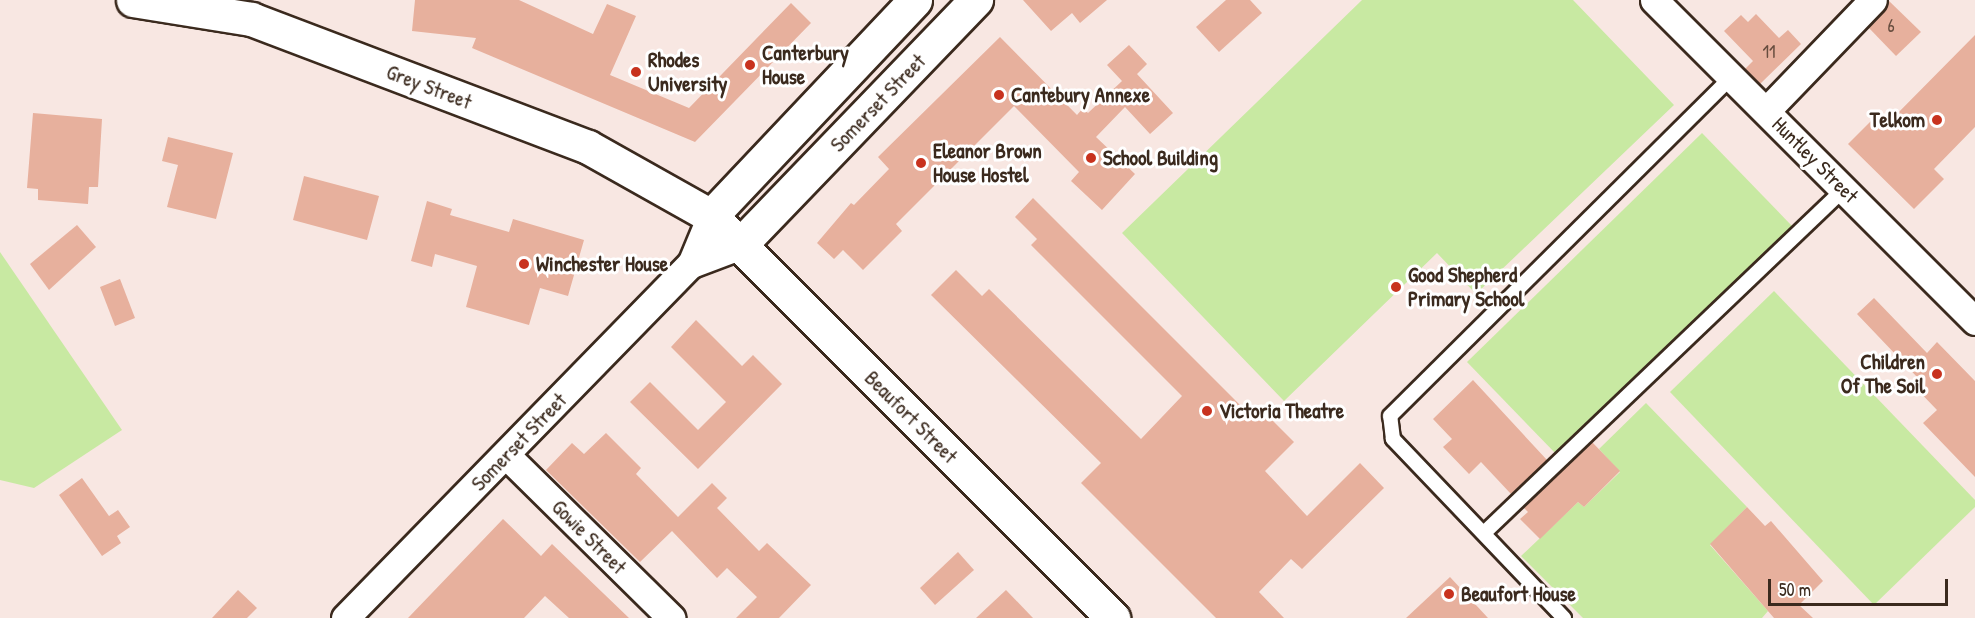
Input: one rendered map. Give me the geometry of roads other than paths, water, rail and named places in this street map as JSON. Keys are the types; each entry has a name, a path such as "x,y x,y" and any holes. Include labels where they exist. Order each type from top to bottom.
{"main road":[{"name":"Grey Street","path":"132,0 251,19 588,147 711,216"},
{"name":"Somerset Street","path":"711,216 915,0"},
{"name":"Somerset Street","path":"740,246 976,0"},
{"path":"859,59 890,91"},
{"name":"Beaufort Street","path":"711,216 1113,618"}],"street":[{"name":"Huntley Street","path":"1654,0 1975,321"},
{"path":"1766,111 1873,0"},
{"name":"Somerset Street","path":"345,618 507,456 691,264 711,216"},
{"name":"Somerset Street","path":"691,264 740,246"},
{"name":"Gowie Street","path":"507,456 671,618"}],"lane":[{"path":"1564,618 1393,439 1389,429 1394,406 1732,76"},
{"path":"1484,533 1844,189"}],"place":[{"name":"Canterbury House","path":"750,65"},
{"name":"Rhodes University","path":"636,72"},
{"name":"Cantebury Annexe","path":"999,95"},
{"name":"Telkom","path":"1937,120"},
{"name":"School Building","path":"1091,158"},
{"name":"Eleanor Brown House Hostel","path":"921,163"},
{"name":"Winchester House","path":"524,264"},
{"name":"Good Shepherd Primary School","path":"1396,287"},
{"name":"Children Of The Soil","path":"1937,374"},
{"name":"Victoria Theatre","path":"1207,411"},
{"name":"Beaufort House","path":"1449,594"}]}
